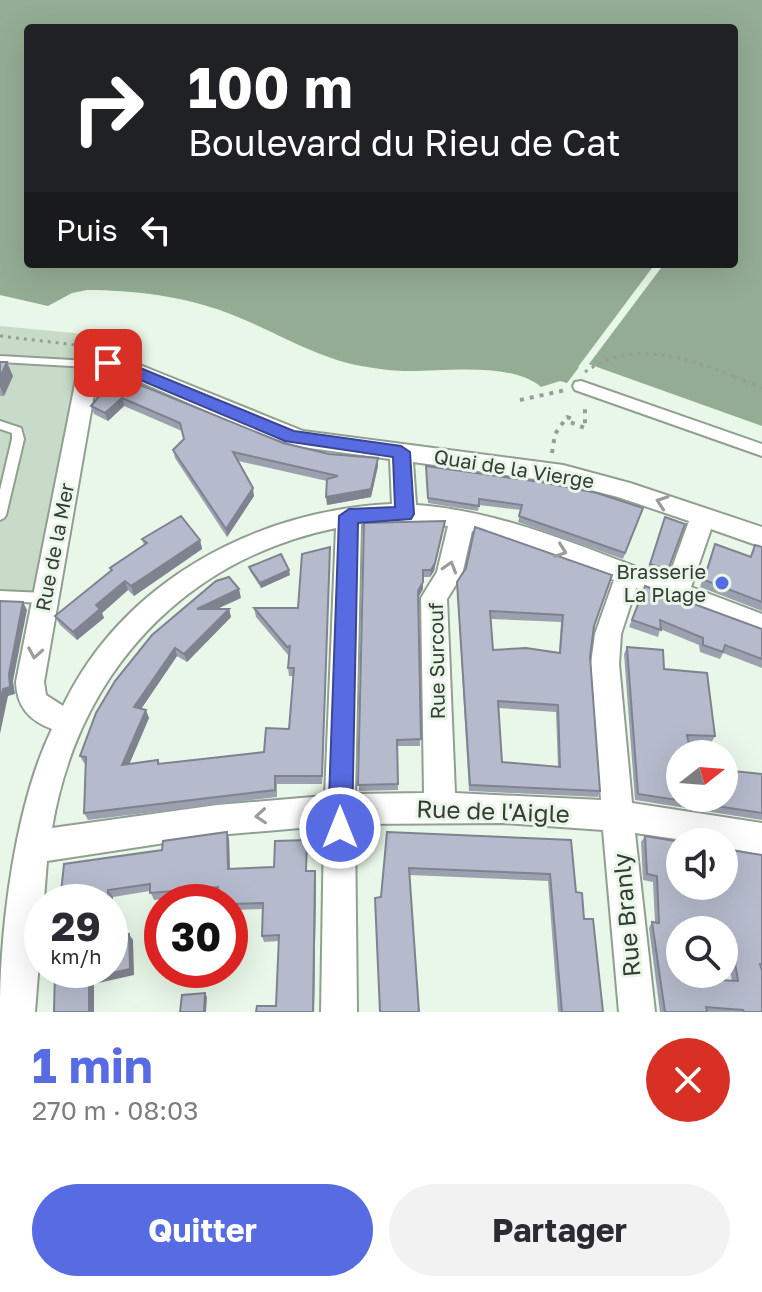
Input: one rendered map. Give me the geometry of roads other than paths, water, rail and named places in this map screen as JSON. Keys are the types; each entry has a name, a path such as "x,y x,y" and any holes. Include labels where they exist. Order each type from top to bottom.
{"street":[{"name":"Quai de la Vierge","path":"95,364 123,366 291,437 548,471 603,483 762,537"},
{"name":"Rue de la Mer","path":"68,721 39,710 31,699 30,682 95,364"},
{"path":"583,379 762,450"},
{"path":"401,452 405,514"},
{"path":"17,1012 33,847 52,761 68,721 96,670 150,606 224,557 267,537 349,516 405,514 462,520 504,530 762,625"},
{"path":"339,1012 340,810 349,516"},
{"path":"676,592 703,517"},
{"name":"Rue Surcouf","path":"440,808 434,598 449,575 462,520"},
{"name":"Rue Branly","path":"628,575 612,620 606,649 618,818 637,1012"},
{"name":"Rue de l'Aigle","path":"33,847 204,822 340,810 440,808 618,818 693,826 762,839"}],"lane":[{"path":"0,359 95,364"},
{"path":"0,425 17,431 18,439 0,515"},
{"path":"0,596 45,598"}],"place":[{"name":"Brasserie La Plage","path":"722,583"}]}
